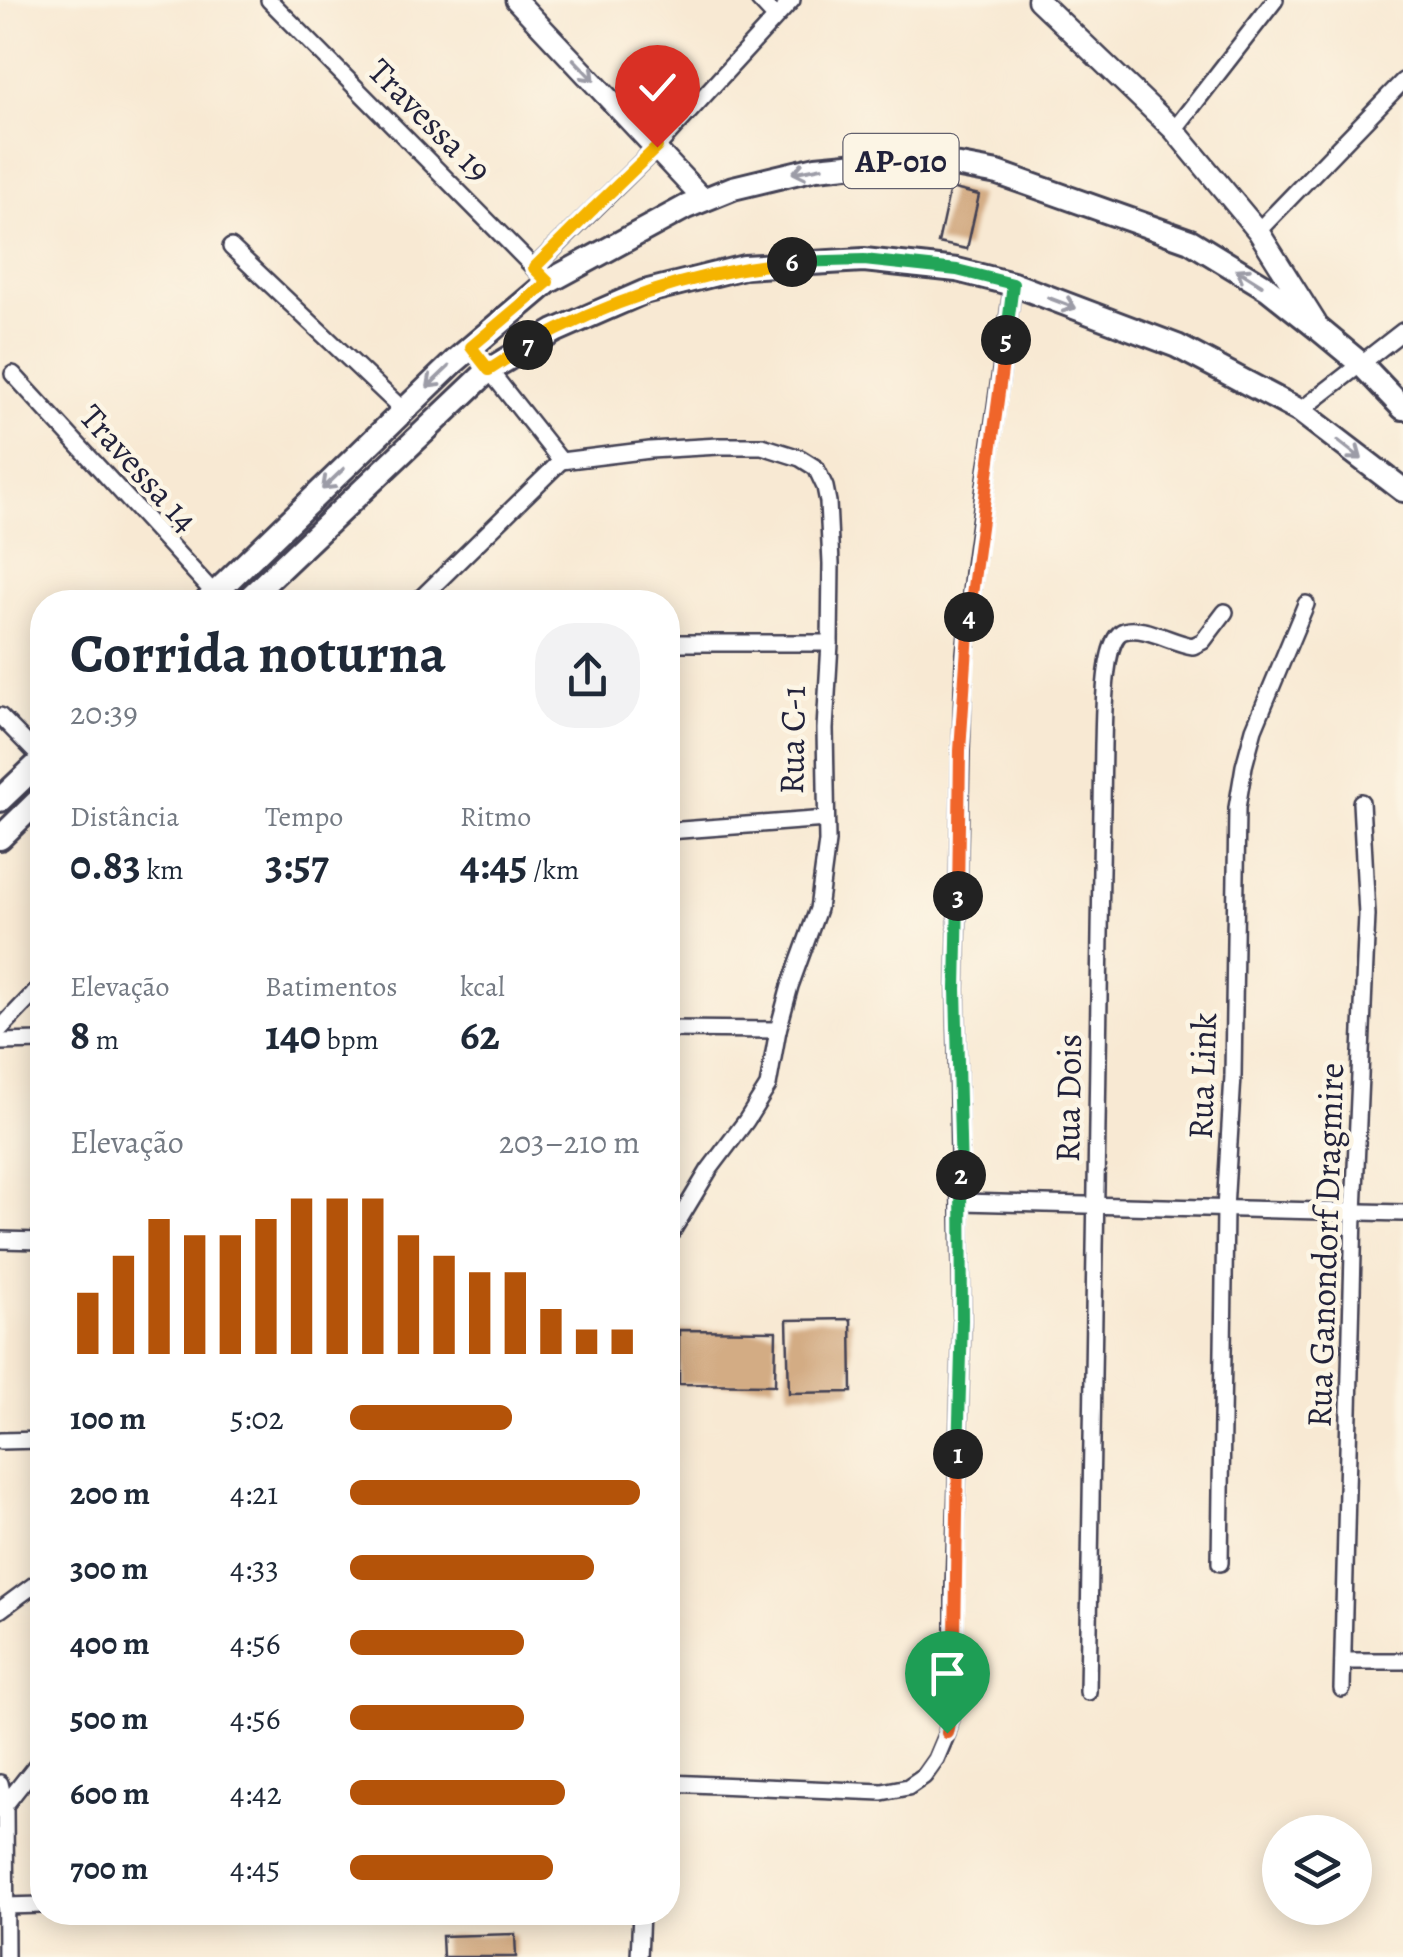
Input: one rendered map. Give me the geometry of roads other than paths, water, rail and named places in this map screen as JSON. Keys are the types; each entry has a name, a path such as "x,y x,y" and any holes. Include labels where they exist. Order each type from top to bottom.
{"main road":[{"name":"AP-010","path":"224,590 541,275 704,200 777,176 840,164 911,162 998,173 1190,241 1267,288 1361,364 1403,408"},
{"path":"257,590 489,370 555,330 644,292 744,267 794,262 864,260 957,270 1013,284 1178,346 1300,411 1403,490"},
{"path":"471,347 489,370"},
{"path":"0,800 30,771"},
{"path":"0,838 30,809"}],"street":[{"name":"Travessa 19","path":"268,0 541,275"},
{"path":"516,0 704,200"},
{"path":"758,0 775,17"},
{"path":"541,275 792,0"},
{"path":"1174,130 1275,0"},
{"path":"1041,1 1174,130 1258,231 1320,330"},
{"path":"1258,231 1403,81"},
{"path":"230,247 404,411"},
{"path":"680,1784 882,1792 908,1787 924,1776 947,1733 954,1698 962,1320 956,989 964,663 1013,284"},
{"path":"1300,411 1403,331"},
{"path":"430,590 560,461 489,370"},
{"name":"Travessa 14","path":"13,374 205,590"},
{"name":"Rua C-1","path":"560,461 650,450 744,445 775,448 808,462 821,476 828,502 826,858 818,909 793,976 768,1086 680,1218"},
{"name":"Rua Link","path":"1220,1563 1225,1209 1234,1076 1238,808 1254,729 1306,604"},
{"name":"Rua Dois","path":"1088,1692 1104,726 1110,650 1117,634 1124,630 1142,631 1186,645 1198,644 1225,612"},
{"path":"680,643 830,643"},
{"path":"0,716 30,747"},
{"name":"Rua Ganondorf Dragmire","path":"1342,1689 1366,915 1360,802"},
{"path":"680,830 826,819"},
{"path":"0,1029 30,998"},
{"path":"680,1029 778,1030"},
{"path":"0,1042 30,1041"},
{"path":"962,1202 1403,1214"},
{"path":"0,1240 30,1241"},
{"path":"0,1441 30,1440"},
{"path":"0,1610 30,1588"},
{"path":"1343,1661 1403,1661"},
{"path":"5,1804 30,1773"},
{"path":"0,1782 5,1804 6,1957"},
{"path":"5,1906 30,1905"},
{"path":"639,1957 640,1925"}]}
